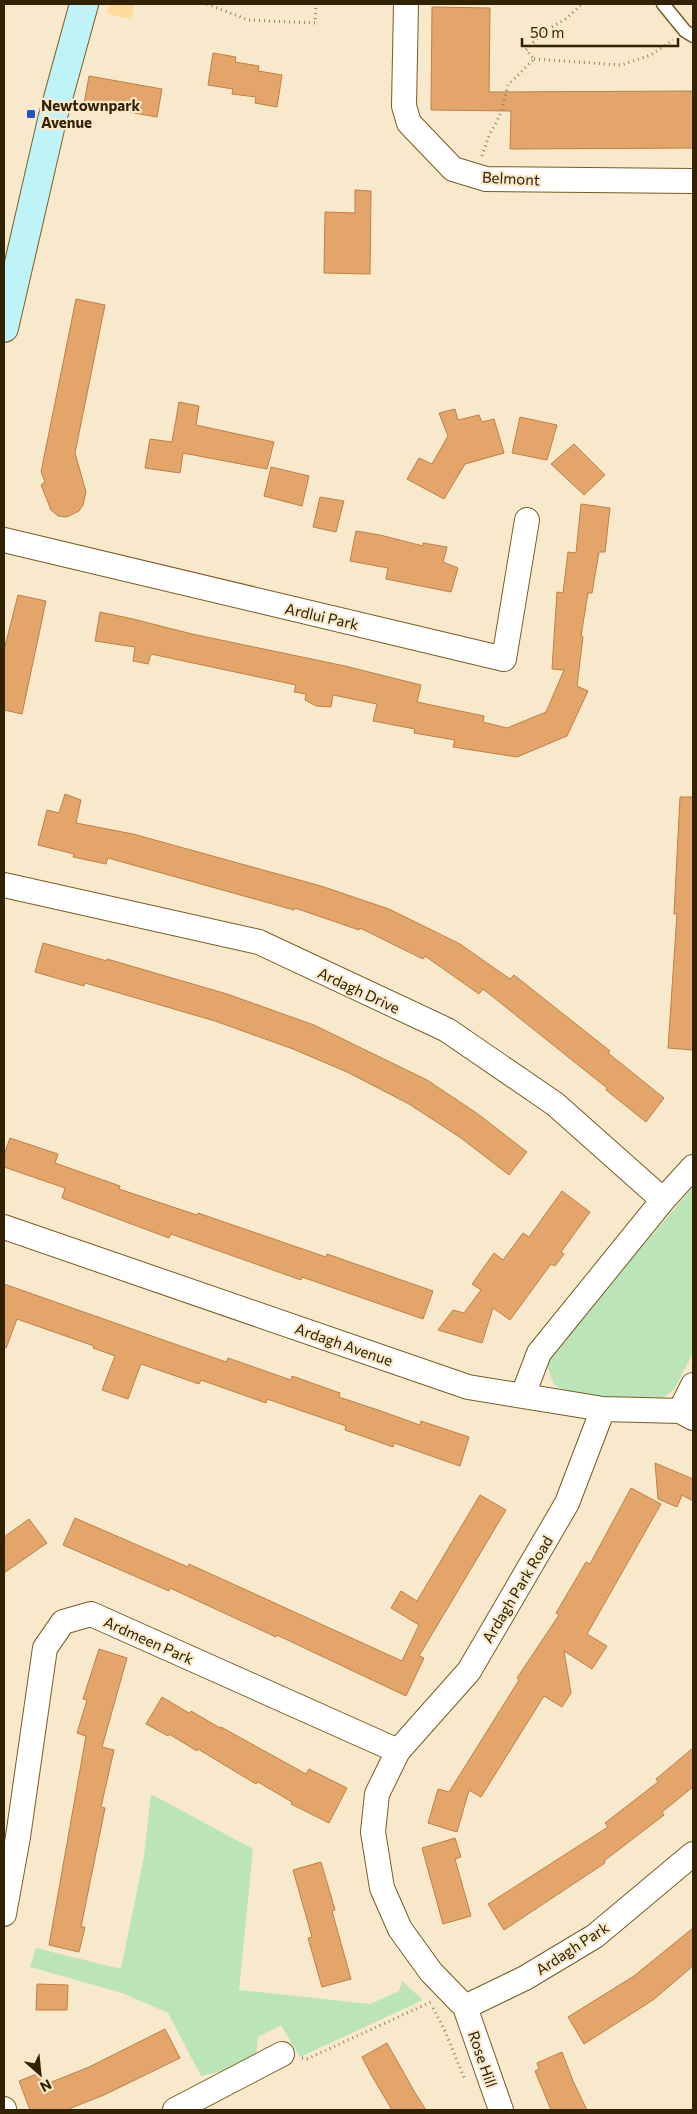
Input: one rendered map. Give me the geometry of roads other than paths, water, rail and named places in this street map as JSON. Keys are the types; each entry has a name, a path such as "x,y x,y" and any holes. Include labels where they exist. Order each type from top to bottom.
{"main road":[{"path":"4,325 52,120 84,4"}],"street":[{"name":"Belmont","path":"406,4 404,106 409,124 453,169 486,179 693,181"},
{"name":"Ardlui Park","path":"4,540 504,659 527,520"},
{"name":"Ardagh Drive","path":"4,885 259,942 447,1030 554,1104 663,1200"},
{"path":"523,1396 539,1353 663,1200 693,1167"},
{"name":"Ardagh Avenue","path":"4,1227 468,1387 603,1409 687,1415"},
{"path":"687,1415 693,1385"},
{"name":"Ardagh Park Road","path":"458,2000 431,1972 400,1929 382,1888 373,1832 377,1794 398,1751 469,1671 567,1503 603,1409"},
{"name":"Ardmeen Park","path":"4,1914 18,1838 45,1648 63,1622 91,1614 398,1751"},
{"name":"Ardagh Park","path":"458,2000 525,1978 594,1936 693,1854"},
{"name":"Rose Hill","path":"458,2000 501,2110"},
{"path":"175,2110 282,2054"}],"lane":[{"path":"663,4 689,33"}],"place":[{"name":"Newtownpark Avenue","path":"31,114"}]}
